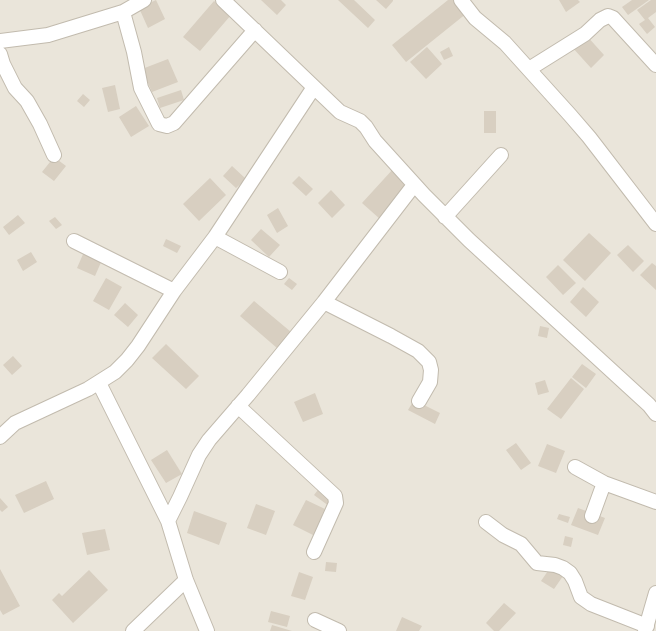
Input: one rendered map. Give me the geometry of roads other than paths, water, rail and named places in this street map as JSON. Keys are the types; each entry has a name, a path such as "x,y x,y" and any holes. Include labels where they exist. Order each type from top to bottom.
{"street":[{"path":"0,40 48,35 123,12 144,0"},
{"path":"223,0 340,112 360,121 375,141 445,217 649,405 656,414"},
{"path":"461,0 475,18 505,43 589,137 656,224"},
{"path":"123,12 134,52 140,88 159,124 167,126 174,123 255,30"},
{"path":"529,69 585,34 600,20 608,16 613,18 656,65"},
{"path":"0,54 2,64 15,88 27,102 40,124 54,155"},
{"path":"0,438 15,423 88,390 115,372 131,356 174,291 216,238 314,87"},
{"path":"445,217 501,155"},
{"path":"168,520 199,455 209,440 324,302 414,185"},
{"path":"216,238 280,272"},
{"path":"74,241 174,291"},
{"path":"324,302 418,351 429,362 431,370 430,382 419,401"},
{"path":"98,383 168,520 186,580 207,631"},
{"path":"238,406 335,496 336,503 314,552"},
{"path":"575,467 604,482 656,502"},
{"path":"592,516 604,482"},
{"path":"486,522 503,535 521,544 537,564 555,565 570,573 575,581 581,597 591,604 646,628 656,593"},
{"path":"133,631 186,580"},
{"path":"315,620 340,631"}]}
